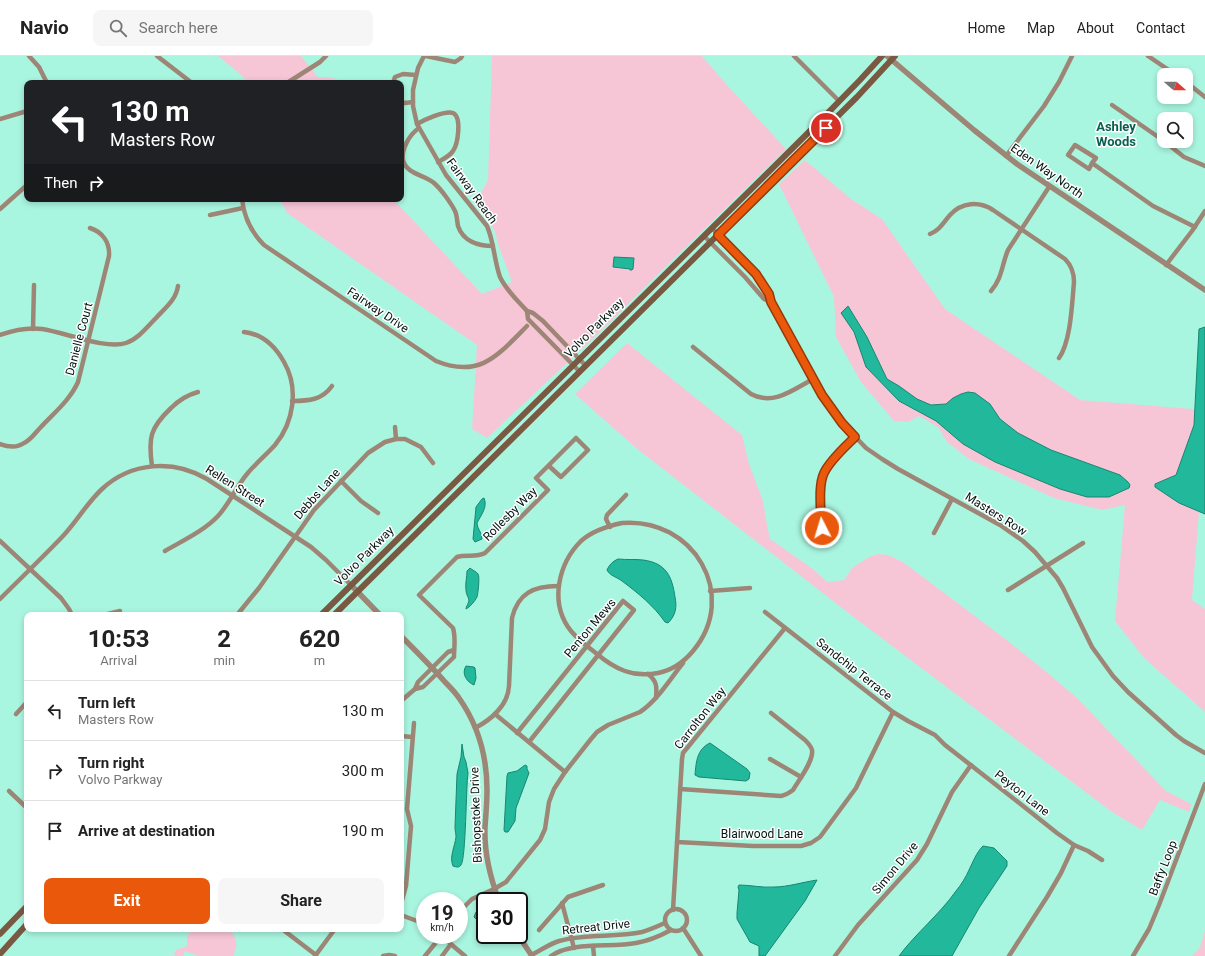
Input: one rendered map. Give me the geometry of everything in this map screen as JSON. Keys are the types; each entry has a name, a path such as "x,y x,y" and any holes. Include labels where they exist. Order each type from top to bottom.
{"main road":[{"name":"Volvo Parkway","path":"324,612 704,236 882,56"},
{"name":"Volvo Parkway","path":"337,612 585,365 857,98 891,57"},
{"path":"0,934 24,909"},
{"path":"0,954 24,927"}],"street":[{"path":"29,56 39,67 46,80"},
{"path":"157,56 188,80"},
{"path":"292,80 320,62 326,56"},
{"path":"425,56 455,62 462,56"},
{"name":"Fairway Reach","path":"425,56 416,75 413,90 413,102 418,126 451,182 487,226 496,262 503,281 514,297 527,311 528,319 579,371"},
{"path":"794,56 839,101"},
{"path":"1006,156 1044,106 1059,82 1072,56"},
{"path":"1148,56 1166,68"},
{"name":"Eden Way North","path":"891,57 1006,156 1205,290"},
{"path":"394,80 395,76 399,74 416,75"},
{"path":"1193,87 1205,96"},
{"path":"404,103 413,102"},
{"path":"1112,105 1157,136"},
{"path":"0,119 24,111"},
{"path":"404,150 411,135 418,126 431,117 450,112 454,113 458,122 458,141 451,154 438,162"},
{"path":"1075,145 1096,158 1092,163 1089,168 1068,155 1075,145"},
{"path":"1173,148 1184,157 1205,166"},
{"path":"404,162 410,170 435,184 455,210 459,229 466,238 478,245 493,246"},
{"path":"1092,163 1153,206 1195,226"},
{"path":"991,291 1000,277 1008,250 1049,186"},
{"path":"0,208 24,188"},
{"name":"Fairway Drive","path":"242,202 249,226 264,245 436,361 460,368 478,366 489,361 503,351 527,326"},
{"path":"930,234 941,227 954,212 964,205 976,204 988,207 1067,261 1074,276 1074,282 1068,337 1066,346 1059,358"},
{"path":"210,214 243,208"},
{"path":"1166,265 1205,211"},
{"name":"Danielle Court","path":"0,444 12,447 24,444 67,400 78,382 107,270 109,253 109,247 104,237 90,228"},
{"name":"Masters Row","path":"712,228 756,274 769,294 771,302 831,409 855,437 882,459 1011,532 1034,552 1047,566 1063,588 1092,647 1113,676 1128,692 1176,735 1205,754"},
{"name":"Masters Row","path":"704,236 745,277 764,299 771,302"},
{"path":"33,328 34,285"},
{"path":"0,335 17,330 33,328 107,344 120,345 130,342 136,338 172,301 178,286"},
{"name":"Fairway Reach","path":"527,311 533,312 543,321 585,365"},
{"path":"165,551 210,524 218,516 248,474 275,444 289,418 292,401 290,376 286,366 274,348 262,338 256,334 244,332"},
{"path":"693,347 751,394 760,398 770,399 780,396 813,379"},
{"path":"292,401 316,399 327,393 332,386"},
{"path":"152,466 150,443 157,423 178,401 185,396 198,392"},
{"path":"395,427 396,439 405,439 421,447 433,463"},
{"path":"827,533 822,528 821,523 822,479 831,462 855,437"},
{"name":"Rollesby Way","path":"454,650 455,634 453,628 419,595 457,557 461,555 479,556 485,553 548,490 536,478 576,438 588,450 561,477 549,466"},
{"name":"Debbs Lane","path":"239,612 259,588 314,510 368,453 385,442 396,439"},
{"name":"Rellen Street","path":"0,598 63,536 105,486 116,478 127,473 139,468 152,466 171,466 192,471 207,479 295,536 319,554 350,585"},
{"path":"341,481 361,501 378,512"},
{"path":"610,527 606,519 607,515 626,495"},
{"path":"934,533 952,499"},
{"path":"468,902 472,898 494,889 510,878 540,840 545,829 551,796 565,772 591,740 603,728 640,712 656,698 699,643 707,627 710,611 710,591 708,578 701,562 687,545 677,537 668,531 640,523 622,524 604,528 589,535 570,554 562,569 558,586 560,605 568,628 598,655 623,671 637,674 657,673 672,669 685,660"},
{"path":"0,541 61,598 70,612"},
{"path":"1008,590 1083,543"},
{"path":"350,585 377,612"},
{"path":"475,728 489,720 495,714 509,693 512,618 518,602 532,590 558,586"},
{"path":"710,591 750,588"},
{"name":"Penton Mews","path":"517,732 623,601 634,610 528,742"},
{"path":"116,612 120,611"},
{"name":"Sandchip Terrace","path":"765,612 893,712 935,734"},
{"name":"Carrolton Way","path":"673,910 683,753 785,628"},
{"name":"Bishopstoke Drive","path":"404,639 438,673 459,697 472,719 486,765 486,852 491,879 495,892"},
{"path":"404,698 415,689 418,682 432,667 448,652 454,650 454,657 438,673 423,687 415,689"},
{"path":"648,674 656,682 656,698"},
{"path":"16,714 24,705"},
{"name":"Blairwood Lane","path":"677,842 753,846 801,846 812,843 820,837 856,788 893,712"},
{"path":"680,789 781,796 787,795 793,790 812,758 812,751 809,744 805,740 770,713"},
{"path":"495,714 565,772"},
{"path":"404,893 406,886 411,826 407,809 414,722"},
{"name":"Peyton Lane","path":"935,734 945,745 1057,833 1074,845 1088,851 1102,860"},
{"path":"404,736 412,737"},
{"path":"770,760 800,777"},
{"name":"Simon Drive","path":"835,956 858,925 917,860 927,844 952,792 971,765"},
{"name":"Baffy Loop","path":"1133,956 1149,929 1205,784"},
{"path":"9,791 24,805"},
{"path":"1009,956 1061,874 1074,845"},
{"path":"539,930 568,897 603,885"},
{"path":"562,903 574,948"},
{"path":"673,910 680,910 685,915 686,922 683,928 677,931 668,928 665,923 667,914 673,910"},
{"path":"404,916 416,921"},
{"name":"Retreat Drive","path":"531,956 558,942 580,937 631,934 654,928 665,923"},
{"path":"683,928 701,956"},
{"name":"Retreat Drive","path":"551,956 574,948 635,943 660,936 671,930"},
{"path":"286,932 316,955 333,932"},
{"path":"425,956 434,944"},
{"path":"442,956 451,944 465,956"},
{"path":"524,944 531,956"},
{"path":"593,946 594,956"},
{"path":"383,956 395,956"}],"shaded area":[{"path":"218,56 301,56 318,77 339,80 246,80"},
{"path":"492,56 702,56 786,149 585,346 487,438 472,429 477,345 287,213 282,202 396,202 482,294 512,282 495,232 476,202 488,180"},
{"path":"805,160 851,199 882,219 945,309 1080,400 1205,410 1205,437 1192,600 1205,609 1205,712 1144,658 1115,621 1125,505 1102,510 1054,498 969,459 947,442 938,427 919,416 908,422 894,421 861,382 836,337 834,297 779,184"},
{"path":"614,257 634,258 633,269 630,270 613,267"},
{"path":"848,306 867,337 887,379 917,399 931,405 946,404 961,394 968,392 975,393 990,404 1000,419 1018,433 1051,450 1120,475 1128,482 1130,485 1129,488 1109,497 1087,497 1060,489 995,462 963,444 936,421 899,401 866,367 854,332 841,313"},
{"path":"1205,327 1205,514 1179,503 1155,487 1155,484 1176,475 1194,425 1199,329"},
{"path":"627,343 742,435 749,464 763,501 770,539 813,569 827,582 844,580 852,568 869,557 879,554 888,555 903,562 1004,638 1077,698 1166,791 1191,804 1189,812 1160,800 1142,830 1112,812 851,615 636,448 575,394"},
{"path":"484,498 485,508 477,523 482,539 475,542 473,539 476,507"},
{"path":"618,559 640,560 657,564 662,567 670,577 676,604 674,614 668,623 665,622 651,605 640,595 608,572 607,570 610,565"},
{"path":"470,568 477,572 479,575 479,581 476,599 466,609 469,600 466,593 467,571"},
{"path":"466,666 475,668 476,678 474,685 469,682 464,675"},
{"path":"710,743 747,769 750,773 749,779 746,781 699,777 695,775 698,756 702,749"},
{"path":"462,744 468,773 463,860 461,865 457,867 453,866 452,859 456,837 457,774"},
{"path":"525,765 527,766 529,773 516,808 515,821 508,832 505,832 507,776 508,773 517,771"},
{"path":"983,846 994,848 1007,861 1007,866 979,908 952,956 899,956 958,889"},
{"path":"817,880 805,901 765,956 759,956 759,946 750,942 737,919 739,885 779,887"},
{"path":"1205,931 1205,956 1192,956 1200,947"},
{"path":"231,932 236,941 235,952 233,956 198,956 185,951 183,956 175,956 175,951 187,945 187,936 189,933"}],"district":[{"name":"Ashley Woods","path":"1116,134"}],"route":[{"path":"822,528 821,485 824,473 831,462 855,437 842,423 822,395 771,302 769,294 756,274 718,235 826,128"}]}
